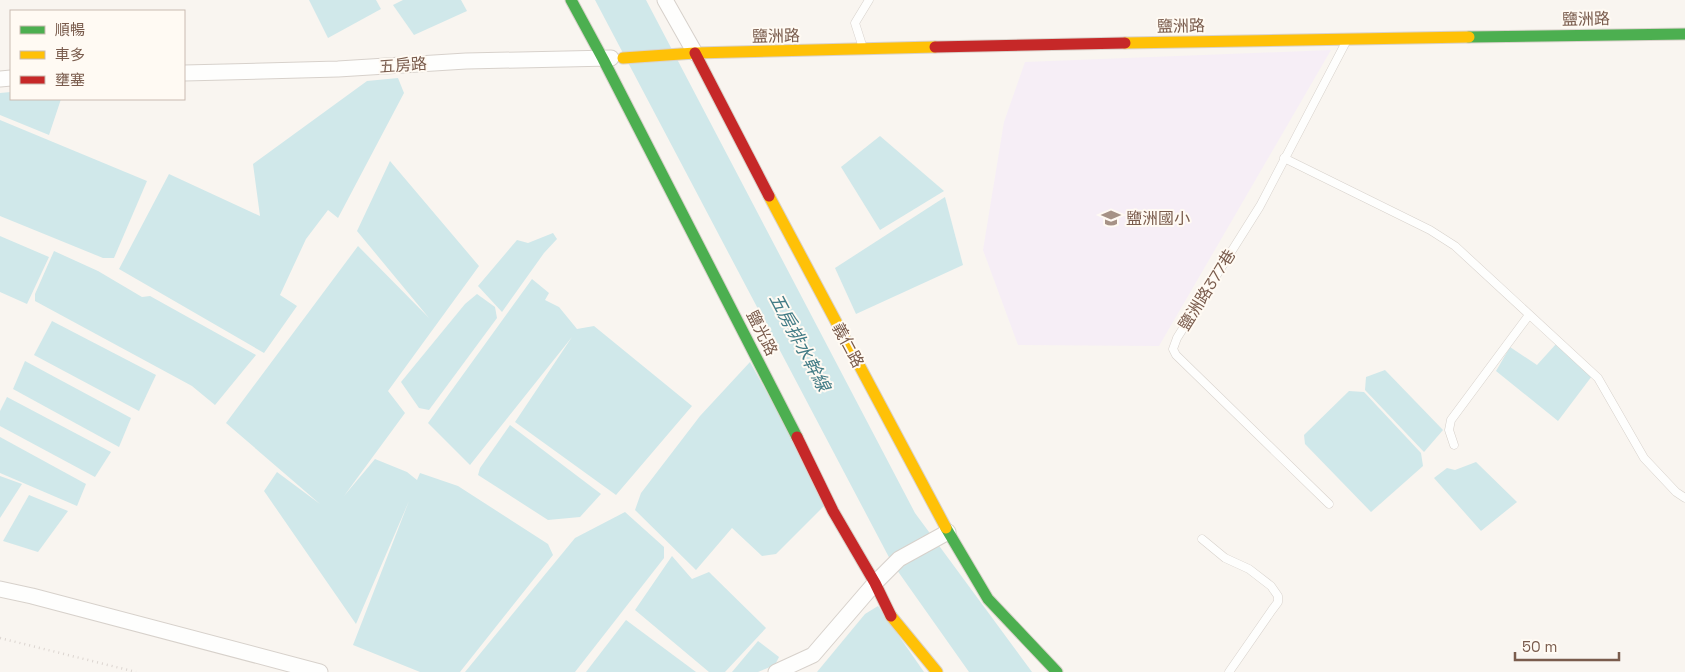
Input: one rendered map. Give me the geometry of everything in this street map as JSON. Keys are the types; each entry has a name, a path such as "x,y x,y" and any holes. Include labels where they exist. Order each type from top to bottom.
{"street":[{"name":"鹽光路","path":"571,0 802,446 832,511 875,583 891,615 937,672"},
{"name":"義仁路","path":"665,0 695,53 943,535 988,599 1058,672"},
{"name":"鹽洲路","path":"623,58 695,53 1348,38 1685,34"},
{"name":"五房路","path":"185,73 338,69 466,61 623,58"},
{"path":"776,672 813,655 875,583 899,559 943,535"},
{"path":"0,589 320,672"}],"lane":[{"path":"864,50 855,23 868,0"},
{"name":"鹽洲路377巷","path":"1329,504 1176,355 1173,349 1177,338 1260,206 1348,38"},
{"path":"1284,158 1430,230 1455,246 1598,378 1644,458 1676,492 1685,498"},
{"path":"1454,445 1449,430 1451,420 1529,314"},
{"path":"1202,539 1224,558 1249,569 1271,586 1278,596 1278,602 1229,672"}],"path":[{"path":"0,638 136,672"}],"shaded area":[{"name":"鹽洲國小","path":"1331,50 1159,346 1018,345 983,250 1004,122 1025,62"}],"water":[{"path":"309,0 376,0 381,9 328,38"},
{"path":"403,0 461,0 467,11 414,35 393,5"},
{"name":"五房排水幹線","path":"595,0 646,0 915,513 1032,672 969,672 892,563"},
{"path":"398,78 404,93 338,218 328,210 306,239 280,295 297,306 264,353 119,269 169,174 260,216 253,164 367,81"},
{"path":"10,92 10,100 61,100 49,135 0,115 0,93"},
{"path":"0,120 147,181 114,258 103,258 0,216"},
{"path":"880,136 944,191 880,230 841,167"},
{"path":"390,161 479,266 388,391 405,413 344,496 375,459 407,472 417,480 420,473 458,486 548,544 553,555 460,672 420,672 353,645 409,501 356,624 264,491 277,472 320,504 226,423 358,246 429,318 357,231"},
{"path":"945,197 963,265 856,314 835,268"},
{"path":"553,233 557,239 544,253 502,312 478,286 517,240 528,243"},
{"path":"0,236 49,257 27,304 0,292"},
{"path":"54,251 98,271 142,297 150,296 256,355 215,405 192,386 35,301 35,294"},
{"path":"532,279 549,293 545,300 559,307 577,329 594,326 692,406 616,495 515,422 572,337 470,465 428,423"},
{"path":"477,294 495,307 497,318 429,410 419,408 401,382 465,304"},
{"path":"52,321 156,375 139,411 34,355"},
{"path":"1556,344 1592,376 1558,421 1496,371 1510,347 1537,365"},
{"path":"25,361 131,418 119,447 13,389"},
{"path":"750,362 828,502 776,554 762,556 732,528 696,570 635,510 641,493 700,416"},
{"path":"1385,370 1443,430 1424,452 1365,390 1366,377"},
{"path":"1349,391 1364,392 1421,453 1423,466 1371,512 1305,444 1304,435"},
{"path":"7,397 111,452 95,477 0,426 0,411"},
{"path":"510,425 601,494 580,517 548,520 478,475 480,468"},
{"path":"0,437 86,484 77,506 0,473"},
{"path":"1476,462 1517,502 1481,531 1434,478 1447,468 1455,470"},
{"path":"0,476 22,484 0,518"},
{"path":"29,495 68,511 38,552 3,541"},
{"path":"625,512 664,547 664,558 575,672 465,672 575,538"},
{"path":"672,556 692,579 709,572 766,628 725,672 709,672 635,610"},
{"path":"878,606 924,672 817,672 865,614"},
{"path":"626,620 696,672 586,672"},
{"path":"758,641 779,657 775,665 758,672 732,672"}],"traffic: fast":[{"path":"571,0 797,437"},
{"path":"1469,37 1685,34"},
{"path":"946,528 988,599 1057,672"}],"traffic: slow":[{"path":"1125,43 1469,37"},
{"path":"623,58 695,53 935,47"},
{"path":"769,196 946,528"},
{"path":"891,616 937,672"}],"traffic: jam":[{"path":"935,47 1125,43"},
{"path":"695,53 769,196"},
{"path":"797,437 833,511 875,583 891,616"}],"place":[{"name":"鹽洲國小","path":"1111,218"}]}
